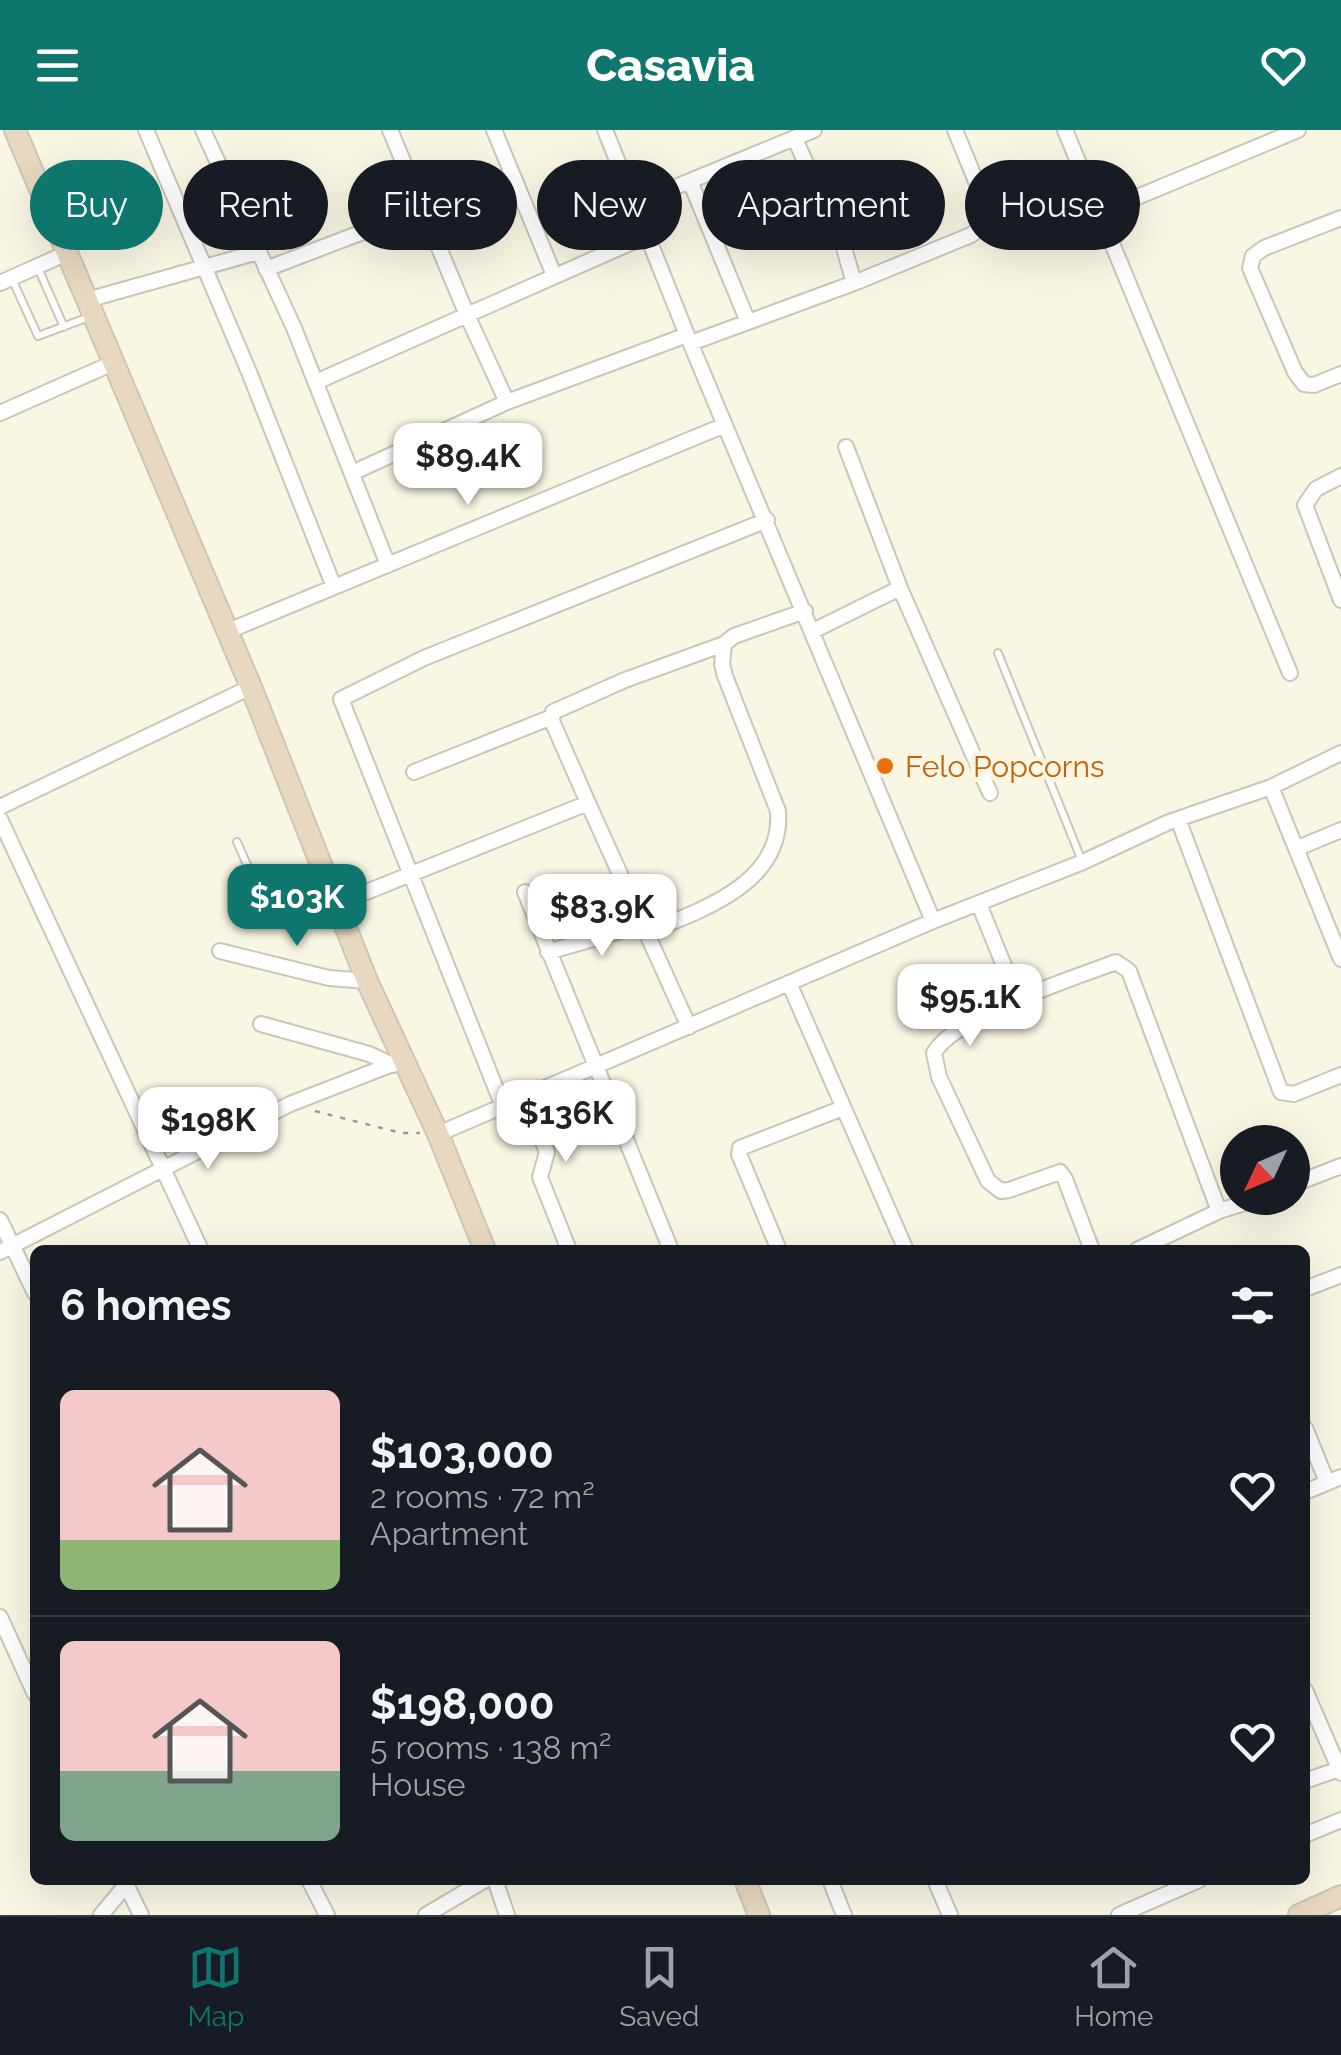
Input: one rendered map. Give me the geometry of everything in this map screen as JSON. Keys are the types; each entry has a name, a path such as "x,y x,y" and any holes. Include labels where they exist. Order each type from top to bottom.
{"street":[{"path":"15,130 252,687 337,897 398,1062 438,1134 483,1245"},
{"path":"146,130 334,587"},
{"path":"203,130 316,382 388,565"},
{"path":"390,130 402,160"},
{"path":"494,130 554,274"},
{"path":"605,130 617,160"},
{"path":"682,185 814,130"},
{"path":"352,474 506,402 748,322 971,235 982,228 987,208 955,130"},
{"path":"1065,130 1077,160"},
{"path":"1140,197 1298,130"},
{"path":"795,138 844,248 854,283"},
{"path":"690,182 748,322"},
{"path":"1341,218 1264,248 1254,256 1250,268 1295,372 1304,384 1314,385 1341,374"},
{"path":"266,269 348,238"},
{"path":"440,250 506,402"},
{"path":"316,382 612,250"},
{"path":"652,250 933,920"},
{"path":"1114,250 1290,673"},
{"path":"90,308 203,266 258,252"},
{"path":"6,280 67,253"},
{"path":"0,412 112,363"},
{"path":"228,631 725,425"},
{"path":"846,447 900,588 990,793"},
{"path":"1341,476 1316,489 1305,505 1341,600"},
{"path":"502,1104 343,707 343,696 424,658 767,520"},
{"path":"813,631 900,588"},
{"path":"689,1027 588,803 553,712 624,680 805,611"},
{"path":"548,952 646,928 740,888 767,860 780,830 778,811 725,676 724,644"},
{"path":"0,807 252,687"},
{"path":"414,772 552,717"},
{"path":"438,1134 933,920 1083,862 1178,819 1271,787 1341,754"},
{"path":"1271,787 1340,952"},
{"path":"337,897 410,875 588,803"},
{"path":"0,819 199,1245"},
{"path":"1178,819 1281,1092 1294,1094 1341,1075"},
{"path":"1298,848 1341,830"},
{"path":"525,892 669,1245"},
{"path":"979,904 1018,1000"},
{"path":"220,951 329,978 367,981"},
{"path":"1090,1245 1060,1172 1009,1190 1001,1191 988,1181 934,1061 934,1053 946,1036 1018,1000 1116,962 1124,965 1135,984 1219,1211 1148,1245"},
{"path":"789,983 904,1245"},
{"path":"261,1024 398,1062"},
{"path":"6,1249 290,1104 398,1062"},
{"path":"523,1095 546,1152 540,1177 567,1245"},
{"path":"778,1245 740,1148 843,1108"},
{"path":"1310,1178 1341,1166"},
{"path":"0,1220 6,1249 30,1285"},
{"path":"1310,1287 1341,1275"},
{"path":"1310,1437 1334,1480 1310,1490"},
{"path":"0,1617 30,1683"},
{"path":"1310,1702 1340,1771 1310,1780"},
{"path":"1310,1833 1341,1820"},
{"path":"101,1915 123,1885"},
{"path":"126,1885 141,1915"},
{"path":"311,1885 326,1915"},
{"path":"426,1915 477,1885"},
{"path":"496,1885 506,1915"},
{"path":"747,1885 759,1915"},
{"path":"832,1885 844,1915"},
{"path":"936,1885 950,1915"},
{"path":"1119,1915 1187,1885"},
{"path":"1299,1915 1341,1896"}],"lane":[{"path":"38,266 64,326"},
{"path":"6,280 38,336 64,326 90,308"},
{"path":"998,652 1083,862"},
{"path":"236,842 253,878 296,897 337,897"}],"path":[{"path":"290,1104 401,1133 438,1134"}],"place":[{"name":"Felo Popcorns","path":"885,766"}]}
